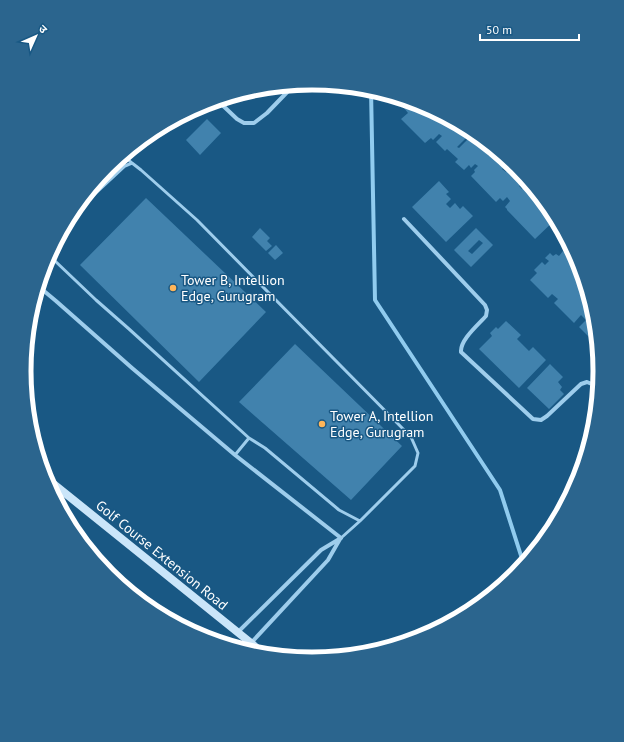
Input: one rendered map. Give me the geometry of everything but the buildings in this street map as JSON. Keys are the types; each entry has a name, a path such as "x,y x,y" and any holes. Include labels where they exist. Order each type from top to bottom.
{"main road":[{"name":"Golf Course Extension Road","path":"56,486 255,646"}],"street":[{"path":"222,105 236,119 244,123 254,123 267,113 288,91"},
{"path":"404,219 485,305 487,310 486,316 463,341 460,347 461,352 533,419 541,420 547,416 581,384 587,382 592,384"},
{"path":"43,290 235,455 341,538"},
{"path":"237,633 321,550 341,538"},
{"path":"251,643 328,560 341,538"}],"lane":[{"path":"128,159 197,220 411,437 418,453 415,466 341,538"},
{"path":"91,197 125,166 132,163"},
{"path":"54,260 96,300 249,438 265,448 338,510 360,521"},
{"path":"235,455 249,438"}],"waterway":[{"path":"371,96 375,300 500,490 522,558"}],"place":[{"name":"Tower B, Intellion Edge, Gurugram","path":"173,288"},
{"name":"Tower A, Intellion Edge, Gurugram","path":"322,424"}]}
